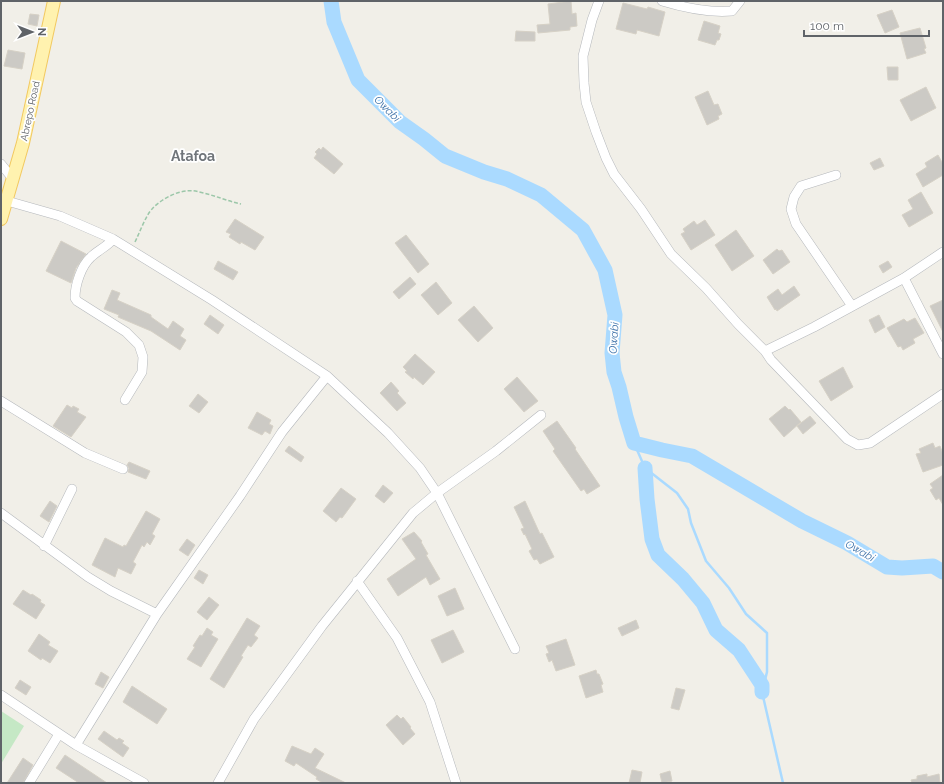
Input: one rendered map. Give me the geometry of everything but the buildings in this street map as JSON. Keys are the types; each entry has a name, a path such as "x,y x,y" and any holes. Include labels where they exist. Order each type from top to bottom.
{"main road":[{"name":"Abrepo Road","path":"1,219 23,143 54,1"}],"street":[{"path":"599,1 592,20 583,56 586,102 606,158 614,174 641,209 672,254 706,288 738,324 765,351 770,360 847,440 858,445 870,442 943,394"},
{"path":"662,1 695,9 721,12 732,11 740,1"},
{"path":"1,164 13,179"},
{"path":"836,175 801,186 794,197 791,209 796,224 852,306"},
{"path":"7,201 60,216 113,239 212,300 327,376 388,433 420,468 437,493 515,649"},
{"path":"113,239 109,244 91,256 86,263 82,270 75,298 77,301 126,332 139,345 143,357 142,372 125,400"},
{"path":"765,351 814,327 904,278 943,252"},
{"path":"904,278 943,354"},
{"path":"76,745 156,614 240,496 282,432 327,376"},
{"path":"1,401 85,453 123,469"},
{"path":"218,783 254,719 322,626 413,513 437,493 496,451 541,415"},
{"path":"44,546 72,489"},
{"path":"1,513 88,577 156,614"},
{"path":"357,581 397,638 430,702 456,783"},
{"path":"1,695 76,745 144,783"},
{"path":"29,783 59,734"}],"path":[{"path":"131,250 151,209 165,199 185,190 198,191 226,201 241,204"}],"green space":[{"path":"1,711 24,726 1,764"}],"waterway":[{"name":"Owabi","path":"331,1 334,22 358,80 400,122 445,156 484,172 507,179 541,195 583,230 605,270 615,315 612,353 614,372 634,443 692,456 802,521 847,543 887,567 902,568 933,566 943,572"},
{"path":"634,443 645,468 677,493 688,509 691,523 706,561 729,588 746,614 767,633 767,672 762,692 783,783"},
{"path":"645,468 652,539 658,555 683,579 703,603 716,630 739,650 762,685 762,692"}],"district":[{"name":"Atafoa","path":"193,156"}]}
